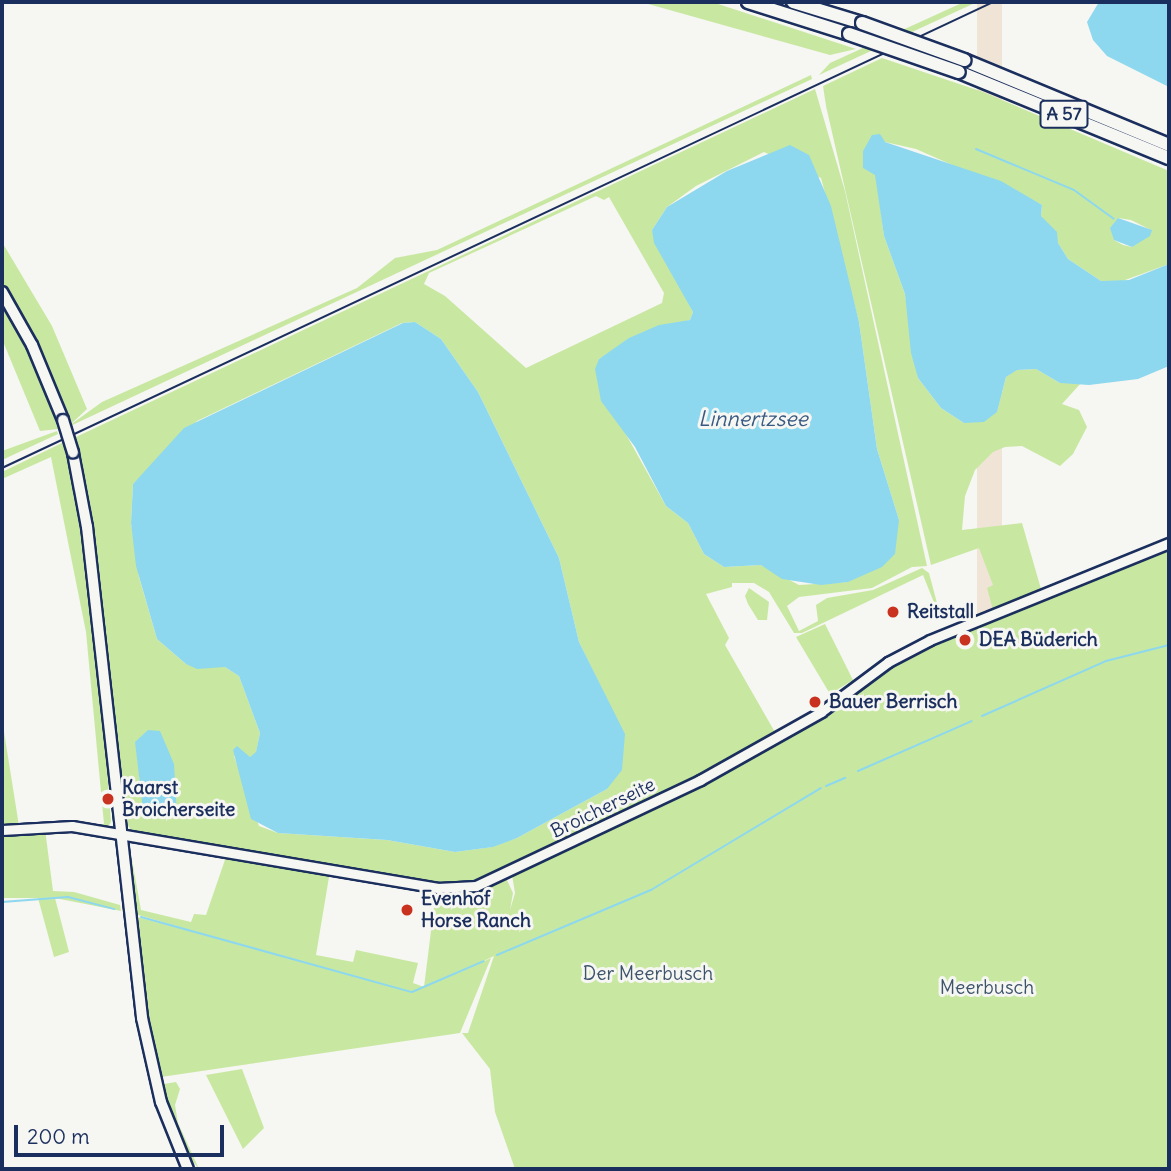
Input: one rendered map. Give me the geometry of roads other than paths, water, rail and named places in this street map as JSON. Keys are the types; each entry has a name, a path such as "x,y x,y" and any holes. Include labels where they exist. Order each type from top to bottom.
{"highway":[{"name":"A 57","path":"748,2 962,66 1169,145"},
{"name":"A 57","path":"793,2 862,23 1169,158"}],"main road":[{"path":"2,292 36,354 63,420 73,453 87,527 120,834 148,1051 166,1116 188,1169"}],"street":[{"name":"Broicherseite","path":"2,830 72,826 438,888 476,886 700,780 821,712 888,662 930,640 1169,543"}],"water":[{"path":"1099,2 1169,2 1169,87 1107,56 1093,40 1087,22"},
{"path":"880,134 885,142 1001,181 1042,205 1041,216 1057,232 1058,243 1068,259 1101,281 1129,280 1169,264 1169,366 1138,379 1089,385 1060,383 1036,369 1017,370 1006,377 997,412 984,422 964,423 941,408 918,378 911,353 905,294 884,236 875,175 863,168 863,151 872,135"},
{"name":"Linnertzsee","path":"790,145 809,155 831,206 859,322 877,449 899,520 895,554 882,567 848,582 821,585 782,579 761,565 724,567 704,554 688,523 666,506 635,447 601,401 595,369 599,359 629,338 659,325 690,320 693,312 654,243 652,230 667,207 727,171"},
{"path":"1118,218 1152,230 1150,236 1132,247 1114,240 1110,228"},
{"path":"415,322 441,339 478,392 559,558 579,642 625,734 622,770 607,789 517,838 493,847 455,852 387,840 278,833 251,819 233,750 237,746 250,757 256,752 260,733 239,676 225,667 197,669 186,664 157,639 136,566 131,523 133,484 184,428 403,323"},
{"path":"148,730 160,731 174,764 177,813 172,817 147,818 143,810 135,742"}],"waterway":[{"path":"976,149 1074,190 1114,219"},
{"path":"982,716 1106,661 1169,645"},
{"path":"858,771 972,721"},
{"path":"826,786 845,778"},
{"path":"497,955 651,890 821,788"},
{"path":"2,902 68,897 114,909"},
{"path":"141,917 412,992 484,961"}],"railway":[{"path":"2,468 993,2"}],"place":[{"name":"Reitstall","path":"893,612"},
{"name":"DEA Büderich","path":"965,640"},
{"name":"Bauer Berrisch","path":"815,702"},
{"name":"Kaarst Broicherseite","path":"108,799"},
{"name":"Evenhof Horse Ranch","path":"407,910"}],"park label":[{"name":"Der Meerbusch","path":"648,974"},
{"name":"Meerbusch","path":"987,988"}]}
